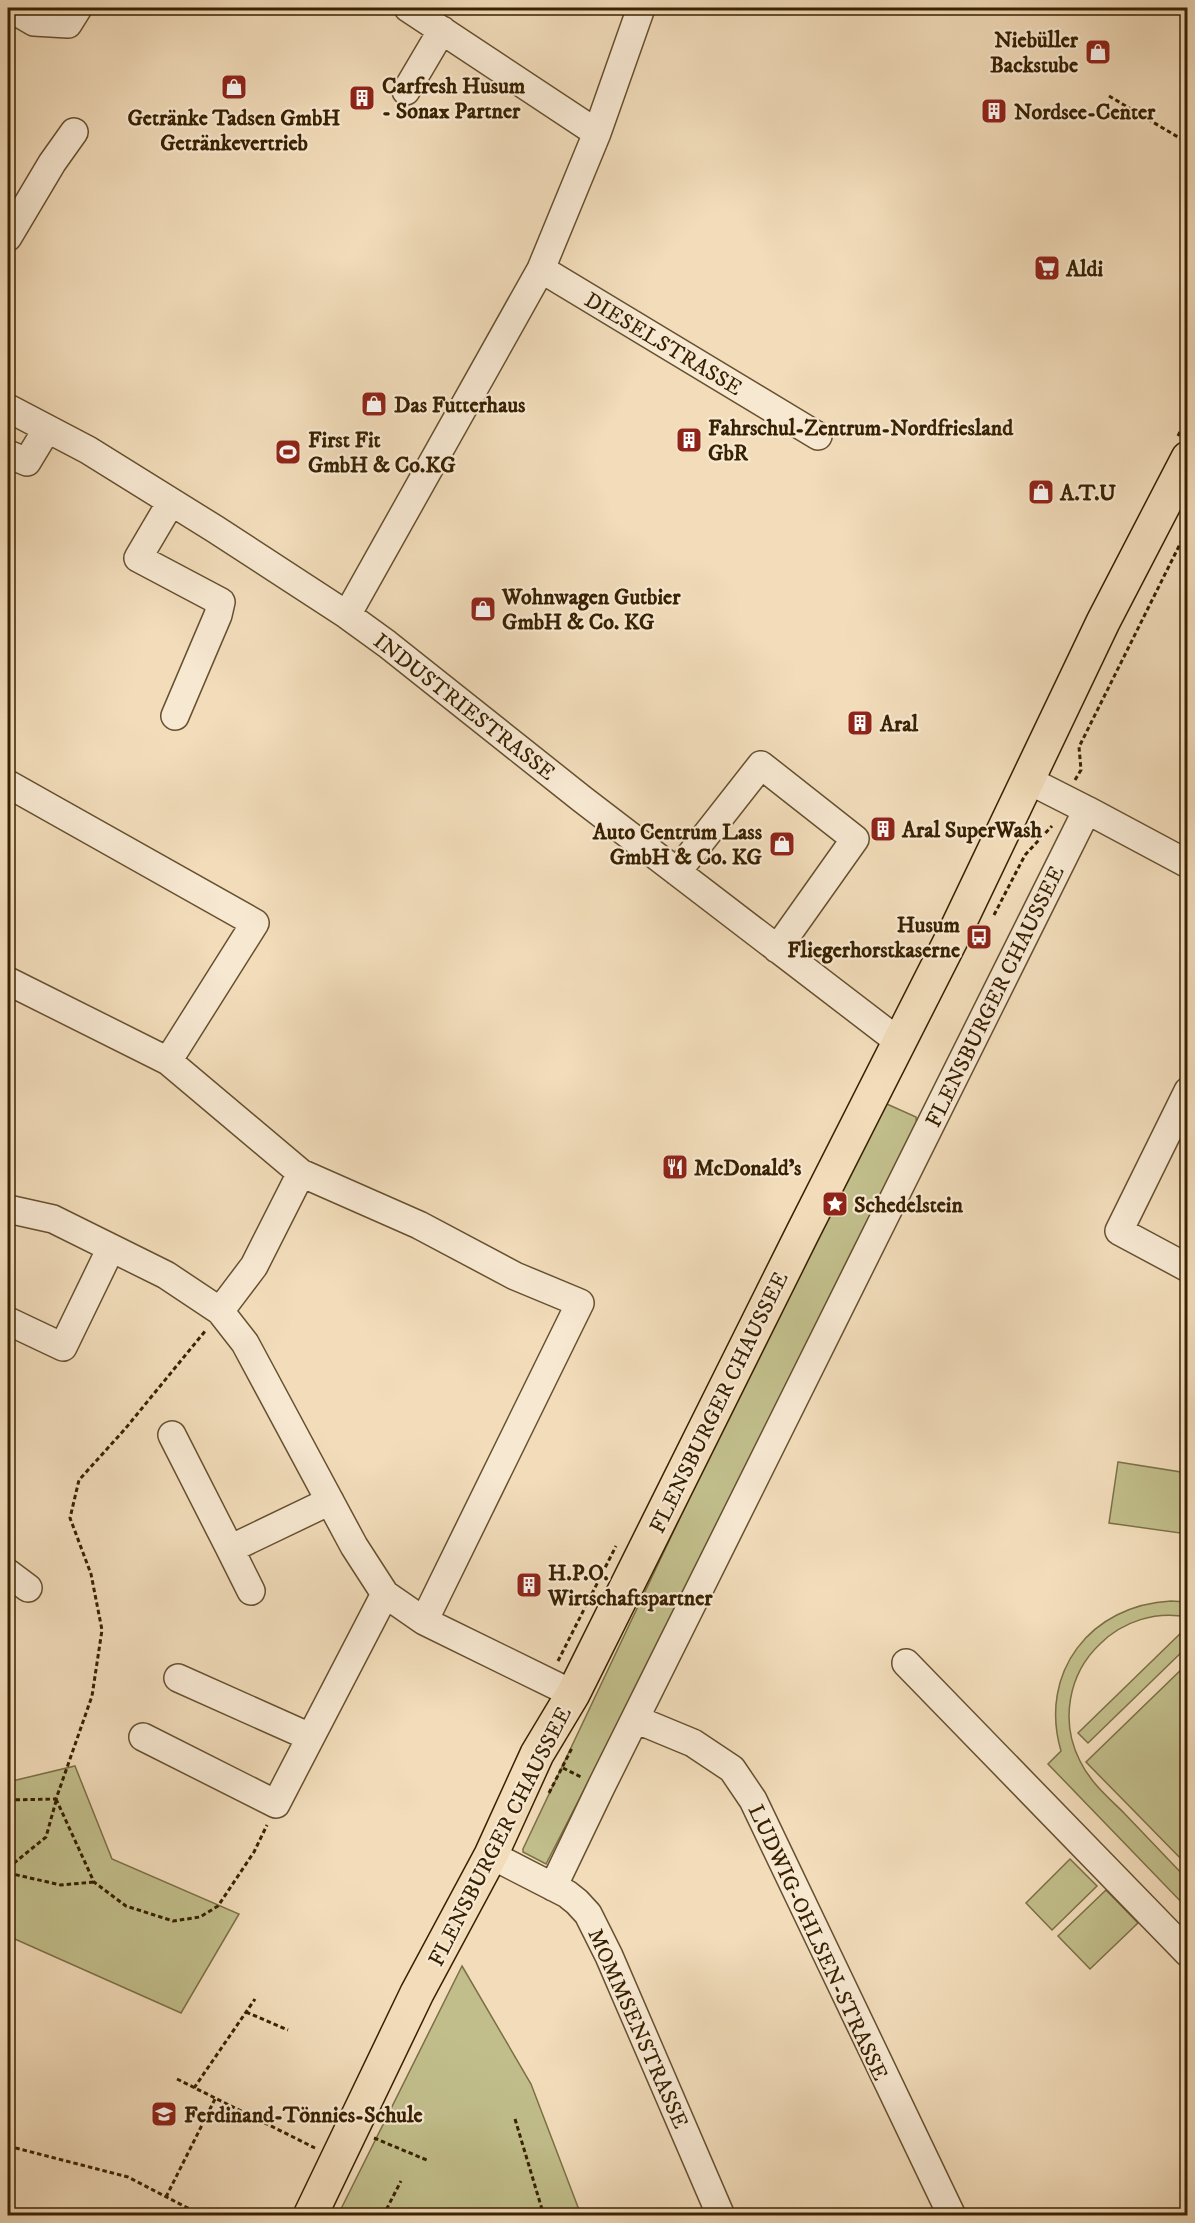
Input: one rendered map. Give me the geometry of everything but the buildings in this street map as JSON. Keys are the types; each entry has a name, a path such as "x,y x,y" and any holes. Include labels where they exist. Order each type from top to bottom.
{"main road":[{"name":"FLENSBURGER CHAUSSEE","path":"310,2216 417,1993 490,1855 537,1754 573,1694 957,927 1098,633 1188,459"}],"street":[{"path":"10,8 34,22 68,24 78,8"},
{"path":"408,8 597,133"},
{"path":"347,615 541,269 597,133 641,8"},
{"path":"406,91 442,30"},
{"path":"8,237 52,163 74,132"},
{"name":"DIESELSTRASSE","path":"541,269 818,436"},
{"name":"INDUSTRIESTRASSE","path":"8,408 88,450 347,615 898,1041"},
{"path":"8,454 27,462 47,429"},
{"path":"171,502 138,558 221,602 218,615 175,716"},
{"path":"677,872 761,765 855,839 777,949"},
{"path":"1026,779 1185,855"},
{"path":"8,784 255,923 168,1061"},
{"name":"FLENSBURGER CHAUSSEE","path":"553,1887 1087,810"},
{"path":"8,981 168,1061 301,1173 419,1225 515,1276 580,1303 424,1621"},
{"path":"1185,1104 1119,1231 1188,1268"},
{"path":"220,1311 254,1266 301,1173"},
{"path":"8,1209 53,1219 166,1275 220,1311 245,1343 330,1501 385,1594 424,1621 573,1694"},
{"path":"8,1321 63,1347 111,1248"},
{"path":"172,1435 250,1591"},
{"path":"230,1549 330,1501"},
{"path":"143,1737 276,1804 385,1594"},
{"path":"906,1663 1188,1953"},
{"path":"178,1678 310,1737"},
{"name":"LUDWIG-OHLSEN-STRASSE","path":"635,1719 693,1743 732,1769 753,1800 952,2216"},
{"name":"MOMMSENSTRASSE","path":"490,1855 553,1887 577,1902 588,1914 721,2216"}],"path":[{"path":"1109,96 1188,143"},
{"path":"8,1868 46,1837 56,1799 92,1696 102,1630 91,1574 70,1518 79,1480 124,1430 220,1311"},
{"path":"8,1800 56,1799"},
{"path":"56,1799 94,1882 126,1906 173,1921 201,1917 218,1906 254,1852 276,1804"},
{"path":"8,1873 61,1885 94,1882"},
{"path":"194,2088 255,1999"},
{"path":"246,2012 288,2030"},
{"path":"177,2079 315,2148"},
{"path":"166,2197 215,2098"},
{"path":"515,2119 544,2216"},
{"path":"370,2136 429,2162"},
{"path":"8,2146 128,2177 203,2216"},
{"path":"382,2216 401,2181"}],"shaded area":[{"path":"878,1100 916,1117 918,1139 546,1864 523,1852 523,1849"},
{"path":"1118,1462 1187,1473 1187,1534 1109,1523"},
{"path":"1171,1601 1187,1602 1187,1617 1164,1615 1129,1624 1109,1636 1089,1656 1074,1684 1069,1715 1074,1746 1084,1769 1100,1789 1187,1879 1187,1908 1048,1764 1061,1751 1056,1722 1057,1695 1065,1670 1077,1648 1095,1629 1117,1615 1142,1605"},
{"path":"1187,1627 1187,1647 1088,1743 1078,1733"},
{"path":"1187,1664 1187,1865 1086,1762"},
{"path":"75,1766 112,1859 239,1914 181,2013 8,1936 8,1782"},
{"path":"1070,1859 1097,1886 1052,1930 1026,1903"},
{"path":"1106,1890 1138,1923 1090,1969 1058,1936"},
{"path":"462,1966 531,2084 581,2215 338,2215"}],"place":[{"name":"Niebüller Backstube","path":"1098,52"},
{"name":"Getränke Tadsen GmbH Getränkevertrieb","path":"234,87"},
{"name":"Carfresh Husum - Sonax Partner","path":"362,98"},
{"name":"Nordsee-Center","path":"994,111"},
{"name":"Aldi","path":"1047,268"},
{"name":"Das Futterhaus","path":"374,404"},
{"name":"Fahrschul-Zentrum-Nordfriesland GbR","path":"689,440"},
{"name":"First Fit GmbH & Co.KG","path":"288,452"},
{"name":"A.T.U","path":"1041,492"},
{"name":"Wohnwagen Gutbier GmbH & Co. KG","path":"483,609"},
{"name":"Aral","path":"860,723"},
{"name":"Aral SuperWash","path":"883,829"},
{"name":"Auto Centrum Lass GmbH & Co. KG","path":"782,844"},
{"name":"Husum Fliegerhorstkaserne","path":"979,937"},
{"name":"McDonald's","path":"675,1167"},
{"name":"Schedelstein","path":"835,1204"},
{"name":"H.P.O. Wirtschaftspartner","path":"529,1585"},
{"name":"Ferdinand-Tönnies-Schule","path":"164,2114"}]}
